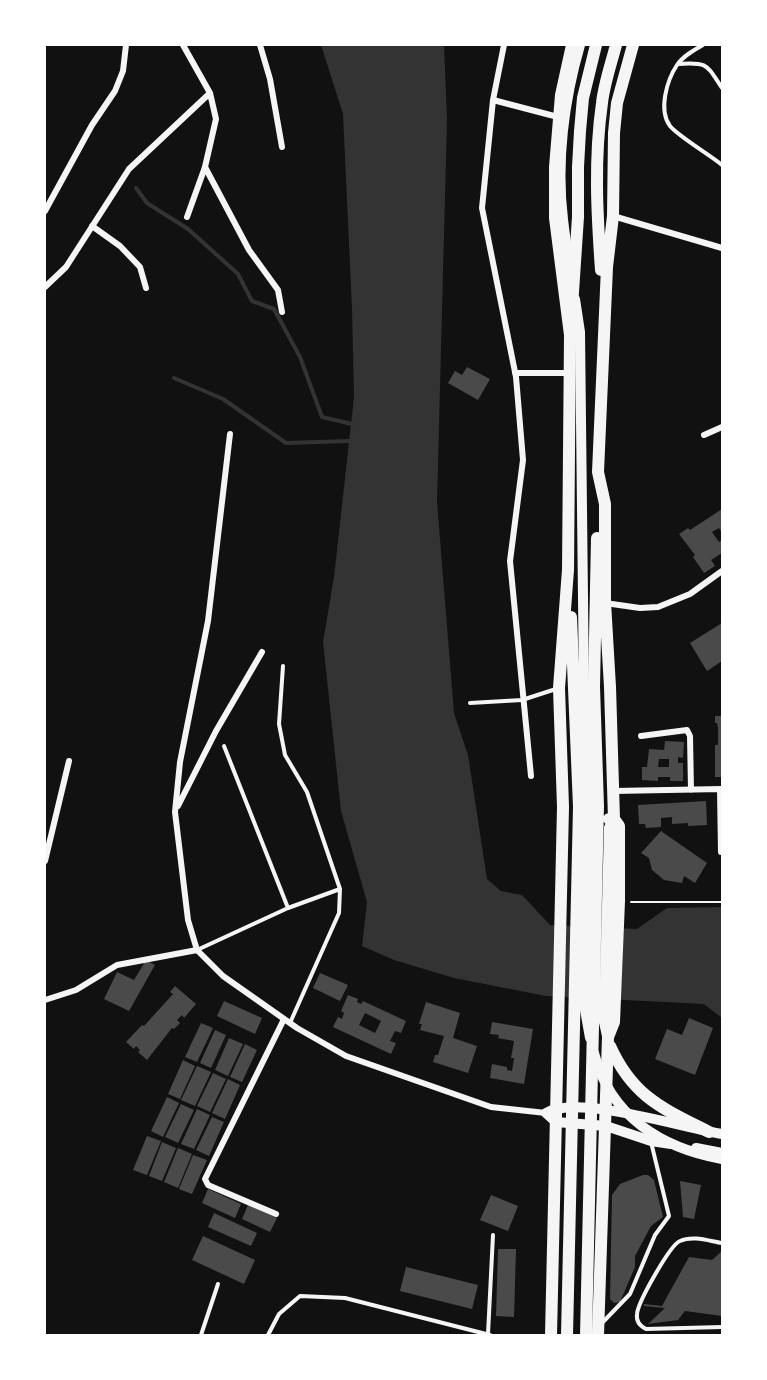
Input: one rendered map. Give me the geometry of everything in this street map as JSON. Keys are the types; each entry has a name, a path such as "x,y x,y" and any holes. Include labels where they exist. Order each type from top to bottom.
{"highway":[{"path":"570,335 555,218 555,167 561,95 573,45"},
{"path":"551,1335 553,1114 562,911 563,820 559,688 568,570 570,335 579,217 578,167 582,109 597,45"},
{"path":"605,334 597,168 602,101 616,45"},
{"path":"586,1335 598,806 594,687 598,472 617,104 633,45"},
{"path":"598,472 604,504 605,603 614,819 619,826 608,1039 598,1331"},
{"path":"567,1335 579,807 568,570"},
{"path":"563,820 614,819"},
{"path":"608,1039 617,1061 632,1084 668,1111 709,1132"}],"main road":[{"path":"580,45 567,96 562,167 562,218 580,332 588,806 584,1004 595,1058 611,1094 627,1113 650,1133 668,1144 722,1159"},
{"path":"553,1114 606,1109 722,1134"},
{"path":"553,1114 606,1126 651,1141 722,1153"}],"street":[{"path":"45,211 92,125 115,91 123,71 126,45"},
{"path":"183,45 210,93 216,119 205,167 187,217"},
{"path":"260,45 270,79 282,147"},
{"path":"504,45 493,100 482,208 515,373 523,460 510,561 531,776"},
{"path":"45,286 66,267 129,169 210,93"},
{"path":"493,100 558,117"},
{"path":"205,167 249,250 278,290 282,312"},
{"path":"613,216 722,248"},
{"path":"92,226 120,246 140,267 146,288"},
{"path":"515,373 570,373"},
{"path":"704,435 722,427"},
{"path":"230,434 208,621 180,762 175,812 188,920 197,950 224,976 287,1021 346,1056 491,1107 553,1114"},
{"path":"605,603 639,608 658,607 690,594 722,571"},
{"path":"175,812 216,731 262,652"},
{"path":"641,736 687,730 690,736 691,790"},
{"path":"45,861 69,761"},
{"path":"613,790 721,789 721,852"},
{"path":"45,1000 76,990 117,965 197,950"},
{"path":"276,1214 208,1185 206,1179 287,1021"}],"lane":[{"path":"703,45 692,51 678,64 664,95 664,114 670,126 722,165"},
{"path":"678,64 700,63 708,67 722,88"},
{"path":"284,666 279,724 285,755 307,792 340,889 339,913 287,1021"},
{"path":"470,703 522,700 559,688"},
{"path":"224,746 288,909"},
{"path":"197,950 288,909 340,889"},
{"path":"598,1331 630,1294 655,1235 669,1216 651,1141"},
{"path":"268,1335 279,1314 300,1296 345,1298 489,1335 494,1235"},
{"path":"722,1244 690,1238 678,1241 670,1250 636,1315 641,1327 646,1329 722,1327"},
{"path":"201,1335 218,1284"},
{"path":"666,1328 666,1335"}],"path":[{"path":"615,904 722,902"}],"shaded area":[{"path":"321,45 444,45 447,120 437,502 454,713 468,755 487,879 501,891 522,895 550,925 637,929 667,908 722,907 722,1018 704,1004 546,996 454,978 394,960 362,946 367,902 341,811 323,642 334,577 354,397 343,114"}],"building":[{"path":"467,367 490,379 478,400 448,383 455,371 462,375"},
{"path":"722,509 722,533 719,528 712,532 719,542 722,540 722,553 711,560 715,566 704,573 693,557 695,555 679,534 688,528 690,530"},
{"path":"722,623 722,661 707,671 690,643"},
{"path":"715,716 722,716 722,777 715,777 715,745 718,745 718,728"},
{"path":"665,741 684,742 683,758 678,757 678,763 683,763 683,781 670,781 670,777 658,777 658,781 642,780 642,767 647,767 649,749 664,750","holes":["659,759 669,759 669,767 658,767"]},
{"path":"706,801 707,825 672,824 672,817 661,818 661,827 646,828 645,824 639,824 638,805"},
{"path":"661,831 707,863 695,883 684,876 682,883 664,880 652,870 649,858 641,853"},
{"path":"146,960 155,965 129,1011 104,999 117,972 134,980"},
{"path":"320,973 348,985 340,1001 313,988"},
{"path":"175,986 196,1004 184,1018 182,1015 177,1020 180,1023 174,1029 172,1028 147,1060 138,1052 140,1050 136,1046 134,1049 126,1042 173,994 170,992"},
{"path":"348,995 358,999 357,1002 361,1004 363,1001 406,1021 401,1033 395,1031 390,1041 396,1043 391,1054 333,1027 338,1017 342,1019 344,1013 341,1011","holes":["365,1013 381,1021 375,1033 359,1025"]},
{"path":"224,1001 262,1018 255,1034 217,1016"},
{"path":"426,1002 460,1013 453,1038 477,1046 468,1073 433,1062 435,1055 438,1055 444,1036 420,1030 422,1024 419,1024"},
{"path":"689,1018 713,1028 695,1075 655,1059 667,1029 682,1035"},
{"path":"492,1022 533,1029 524,1084 490,1078 492,1064 507,1067 507,1070 512,1071 514,1058 511,1058 514,1041 490,1034"},
{"path":"201,1023 213,1028 197,1062 185,1057"},
{"path":"215,1030 226,1035 211,1068 200,1063"},
{"path":"229,1038 243,1044 228,1076 215,1070"},
{"path":"245,1044 257,1050 242,1082 230,1077"},
{"path":"183,1060 195,1066 180,1099 168,1094"},
{"path":"197,1066 211,1072 195,1106 181,1100"},
{"path":"213,1073 226,1079 210,1112 197,1106"},
{"path":"228,1079 240,1085 225,1119 212,1113"},
{"path":"167,1097 179,1103 163,1137 151,1131"},
{"path":"181,1104 194,1110 178,1143 165,1137"},
{"path":"197,1109 210,1115 194,1149 181,1144"},
{"path":"212,1117 224,1122 209,1156 196,1150"},
{"path":"147,1136 161,1141 147,1175 133,1170"},
{"path":"162,1142 176,1148 162,1181 149,1176"},
{"path":"178,1148 192,1154 178,1188 164,1182"},
{"path":"193,1155 207,1160 192,1194 179,1189"},
{"path":"648,1175 654,1180 663,1217 651,1226 635,1256 635,1267 620,1302 614,1303 610,1299 612,1195 620,1184"},
{"path":"680,1181 701,1185 694,1219 683,1217"},
{"path":"208,1189 241,1204 235,1218 202,1203"},
{"path":"491,1195 518,1206 508,1231 480,1220"},
{"path":"248,1205 277,1218 270,1232 242,1219"},
{"path":"214,1213 257,1233 251,1246 208,1227"},
{"path":"203,1236 255,1260 244,1284 192,1260"},
{"path":"498,1249 516,1249 514,1317 496,1316"},
{"path":"722,1251 722,1316 685,1311 678,1320 648,1324 665,1308 644,1306 644,1304 662,1306 689,1257 712,1260"},
{"path":"406,1267 478,1285 472,1309 400,1291"}],"waterway":[{"path":"136,188 147,203 188,229 238,274 252,301 274,309 300,357 322,417 356,425"},
{"path":"174,378 223,399 286,443 350,441"}]}
